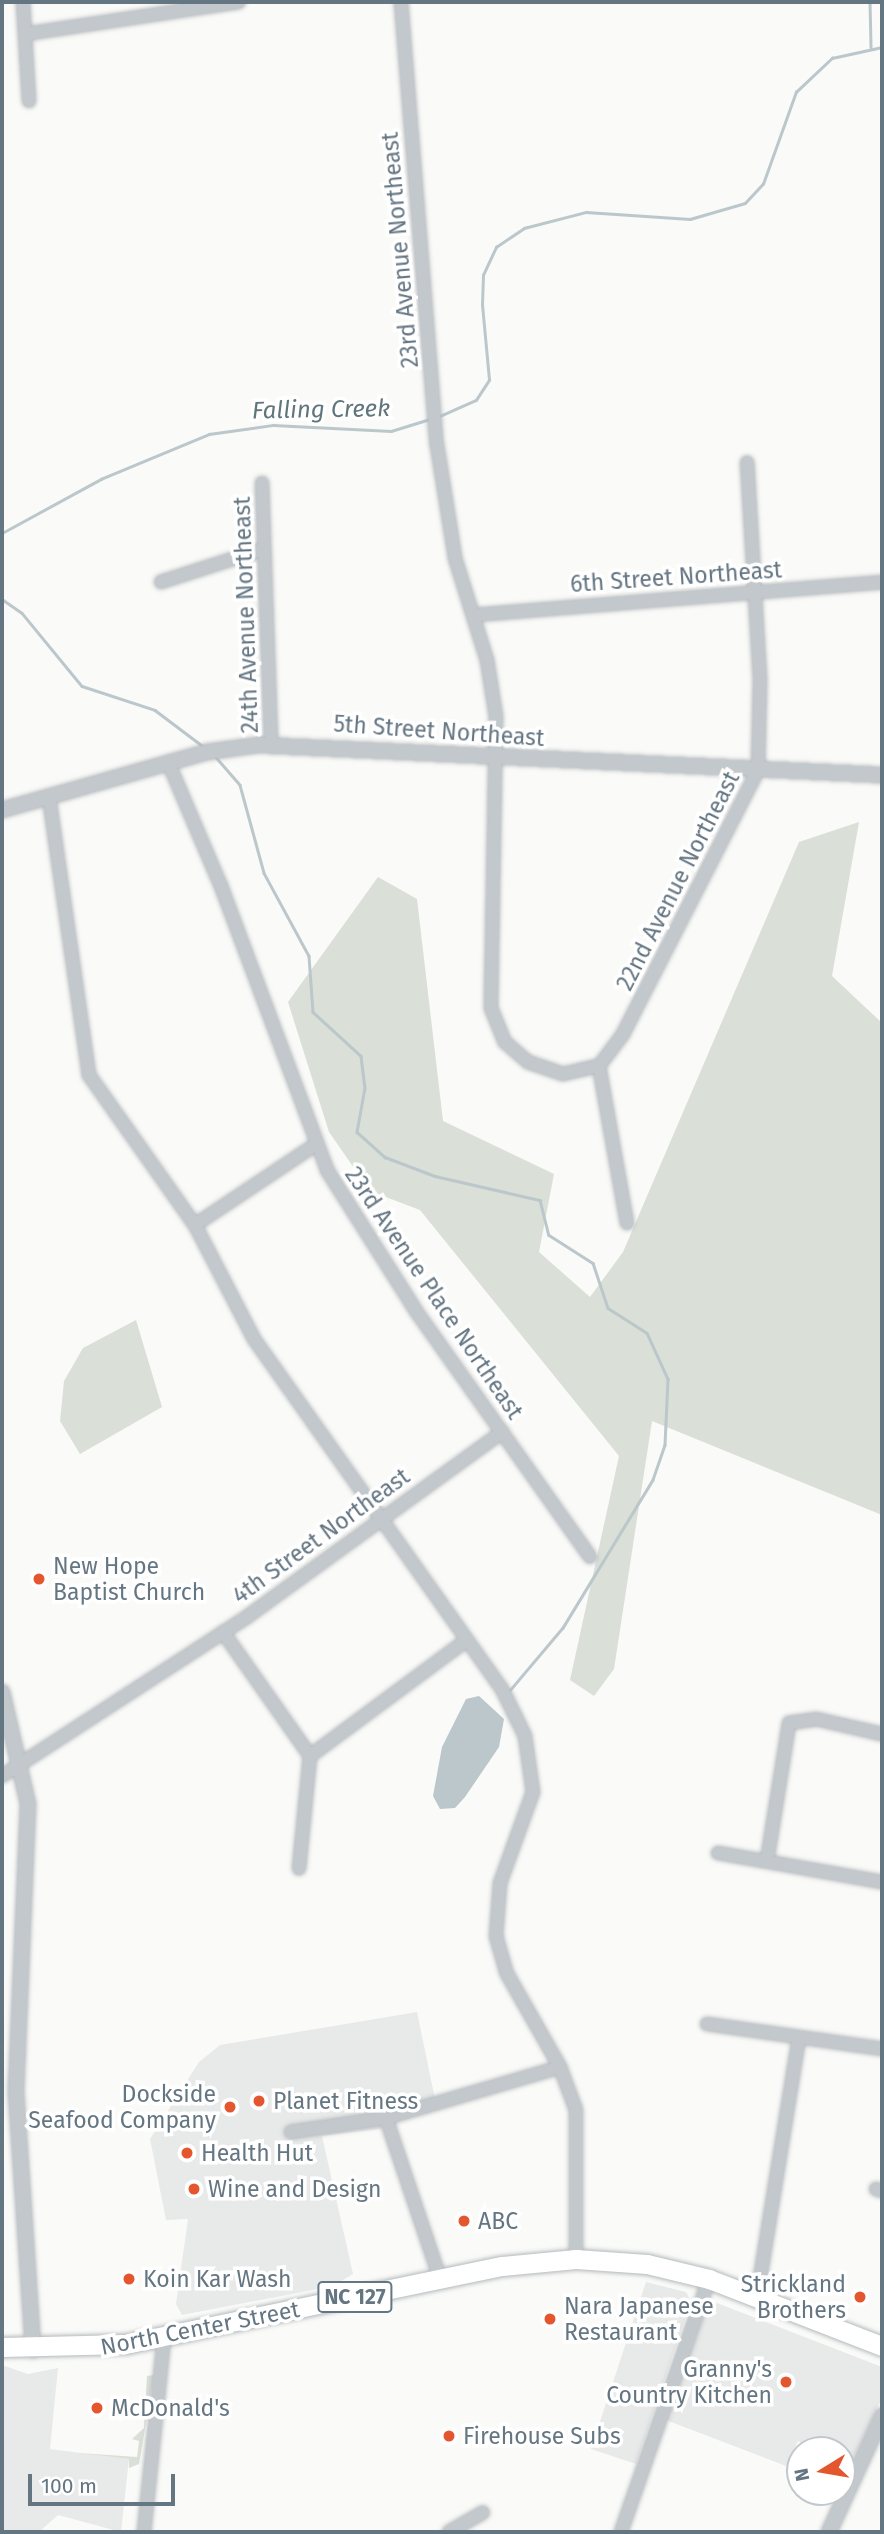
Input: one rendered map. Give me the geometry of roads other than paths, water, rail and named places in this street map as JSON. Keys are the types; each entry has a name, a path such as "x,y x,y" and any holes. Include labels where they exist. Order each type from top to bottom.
{"main road":[{"name":"North Center Street","path":"2,2347 33,2350 164,2338 440,2278 576,2259 647,2263 709,2279 882,2346"}],"street":[{"path":"23,2 29,101"},
{"path":"25,34 239,2"},
{"name":"23rd Avenue Northeast","path":"401,2 438,445 455,558 474,615 493,691 496,758 487,970 499,1032 514,1053 554,1074 599,1066"},
{"name":"22nd Avenue Northeast","path":"599,1066 623,1034 758,770 756,592 747,461"},
{"name":"24th Avenue Northeast","path":"262,483 271,745"},
{"path":"161,582 264,550"},
{"name":"6th Street Northeast","path":"474,615 882,582"},
{"name":"5th Street Northeast","path":"2,810 168,762 271,745 882,775"},
{"name":"23rd Avenue Place Northeast","path":"168,762 221,886 315,1145 363,1234 590,1557"},
{"path":"49,797 89,1075 195,1225 254,1339 467,1640 514,1711 532,1761 533,1792 500,1883 496,1936 513,1989 560,2067 579,2130 576,2259"},
{"path":"599,1066 627,1223"},
{"path":"195,1225 315,1145"},
{"name":"4th Street Northeast","path":"2,1776 223,1632 502,1432"},
{"path":"223,1632 310,1756 299,1868"},
{"path":"310,1756 467,1640"},
{"path":"2,1692 21,1762 28,1822 16,2092 33,2350"},
{"path":"767,1861 793,1720 816,1718 882,1734"},
{"path":"718,1853 882,1882"},
{"path":"707,2024 882,2049"},
{"path":"757,2297 799,2037"},
{"path":"291,2132 386,2118 560,2067"},
{"path":"386,2118 440,2278"},
{"path":"621,2532 709,2279"},
{"path":"145,2532 164,2338"},
{"path":"829,2532 882,2417"},
{"path":"449,2532 484,2512"}],"waterway":[{"path":"870,2 871,47"},
{"name":"Falling Creek","path":"440,416 476,400 489,380 482,304 483,275 496,247 524,228 586,212 690,219 745,203 763,184 796,92 832,58 882,47"},
{"name":"Falling Creek","path":"2,533 101,479 209,434 273,425 391,431 430,419"},
{"path":"2,599 22,613 82,686 155,710 204,747"},
{"path":"215,756 240,785 264,873 309,956 313,1012 361,1056 365,1088 357,1132 385,1157 435,1176 540,1200 549,1235 593,1263 608,1308 647,1333 668,1379 665,1445 653,1480 563,1628 509,1692"}],"place":[{"name":"New Hope Baptist Church","path":"39,1579"},
{"name":"Planet Fitness","path":"259,2101"},
{"name":"Dockside Seafood Company","path":"230,2107"},
{"name":"Health Hut","path":"187,2153"},
{"name":"Wine and Design","path":"194,2189"},
{"name":"ABC","path":"464,2221"},
{"name":"Koin Kar Wash","path":"129,2279"},
{"name":"Strickland Brothers","path":"860,2297"},
{"name":"Nara Japanese Restaurant","path":"550,2319"},
{"name":"Granny's Country Kitchen","path":"786,2382"},
{"name":"McDonald's","path":"97,2408"},
{"name":"Firehouse Subs","path":"449,2436"}]}
